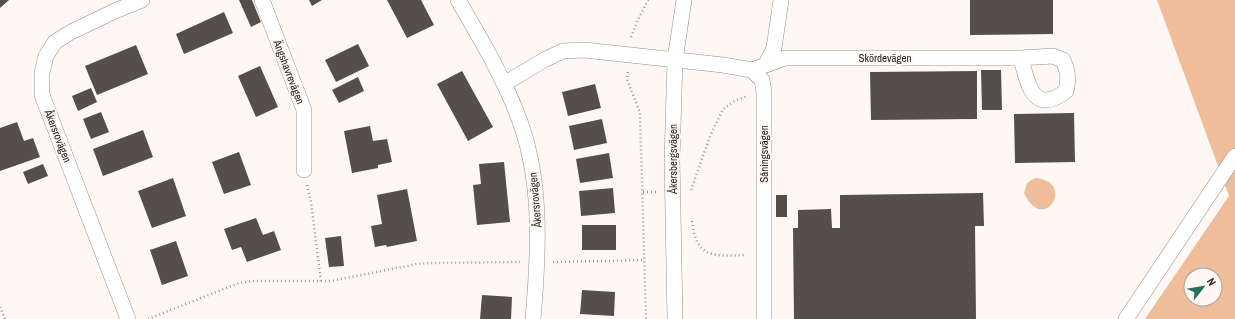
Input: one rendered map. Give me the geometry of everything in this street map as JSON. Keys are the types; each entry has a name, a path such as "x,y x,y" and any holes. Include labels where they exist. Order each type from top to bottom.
{"street":[{"name":"Åkersrovägen","path":"128,319 42,95 42,73 46,56 55,42 71,32 142,0"},
{"name":"Ängshavrevägen","path":"262,0 304,110 304,170"},
{"name":"Åkersrovägen","path":"458,0 504,84 517,112 525,138 533,176 538,227 533,319"},
{"name":"Åkersbergsvägen","path":"675,319 672,160 675,60 684,0"},
{"path":"766,64 774,48 781,0"},
{"path":"504,84 544,60 563,51 584,50 629,54 723,65 752,70"},
{"name":"Skördevägen","path":"752,70 785,58 1020,58"},
{"name":"Såningsvägen","path":"752,70 762,80 764,92 764,319"},
{"path":"1126,319 1235,156"}],"path":[{"path":"646,319 640,113 627,79 630,42 637,22 648,0"},
{"path":"691,190 711,134 723,109 736,100 764,92"},
{"path":"304,170 311,202 321,282"},
{"path":"692,219 694,233 698,244 706,253 721,256 764,254"},
{"path":"148,319 239,283 253,281 321,282 348,279 417,264 431,263 645,260"},
{"path":"0,307 4,319"}],"shaded area":[{"path":"1157,0 1235,0 1235,319 1145,319 1229,196"},
{"path":"1035,178 1047,181 1054,188 1055,195 1053,203 1047,208 1040,209 1032,205 1024,193 1027,183"}],"building":[{"path":"0,0 9,0 0,8"},
{"path":"239,0 252,0 261,22 251,27"},
{"path":"309,0 322,0 312,6"},
{"path":"387,0 421,0 434,25 407,38"},
{"path":"970,0 1053,0 1053,34 970,35"},
{"path":"224,12 233,33 184,54 176,34"},
{"path":"358,44 369,66 336,82 325,60"},
{"path":"136,45 148,74 97,95 85,66"},
{"path":"260,66 278,107 256,117 238,76"},
{"path":"981,70 1001,70 1002,110 982,110"},
{"path":"462,71 493,127 468,141 437,84"},
{"path":"977,71 977,119 871,120 870,72"},
{"path":"358,77 364,91 339,103 332,90"},
{"path":"595,84 601,108 568,116 562,92"},
{"path":"91,88 97,102 78,111 72,96"},
{"path":"101,112 109,132 91,139 83,119"},
{"path":"1074,113 1075,162 1015,163 1014,114"},
{"path":"602,119 607,143 574,150 569,126"},
{"path":"17,122 24,141 33,138 40,157 0,171 0,128"},
{"path":"370,126 373,141 387,139 392,162 378,165 378,168 352,173 344,131"},
{"path":"143,130 153,157 103,176 93,149"},
{"path":"239,152 251,185 224,194 212,162"},
{"path":"609,153 613,178 580,183 576,159"},
{"path":"504,162 510,222 477,225 473,185 481,184 479,164"},
{"path":"43,164 48,176 28,184 23,172"},
{"path":"173,178 186,216 152,228 138,191"},
{"path":"613,188 615,213 581,216 579,191"},
{"path":"407,189 417,241 387,247 386,245 375,247 371,226 382,224 377,195"},
{"path":"983,193 984,226 975,226 976,319 794,319 793,228 798,228 798,210 831,209 832,228 840,228 840,195"},
{"path":"776,195 787,195 787,217 776,217"},
{"path":"256,218 263,235 274,231 281,250 247,262 241,247 232,250 224,229"},
{"path":"582,225 616,225 616,250 582,250"},
{"path":"341,236 344,266 329,267 325,238"},
{"path":"176,241 188,276 162,285 150,250"},
{"path":"582,290 615,292 614,316 580,314"},
{"path":"482,295 512,297 511,319 480,319"}]}
